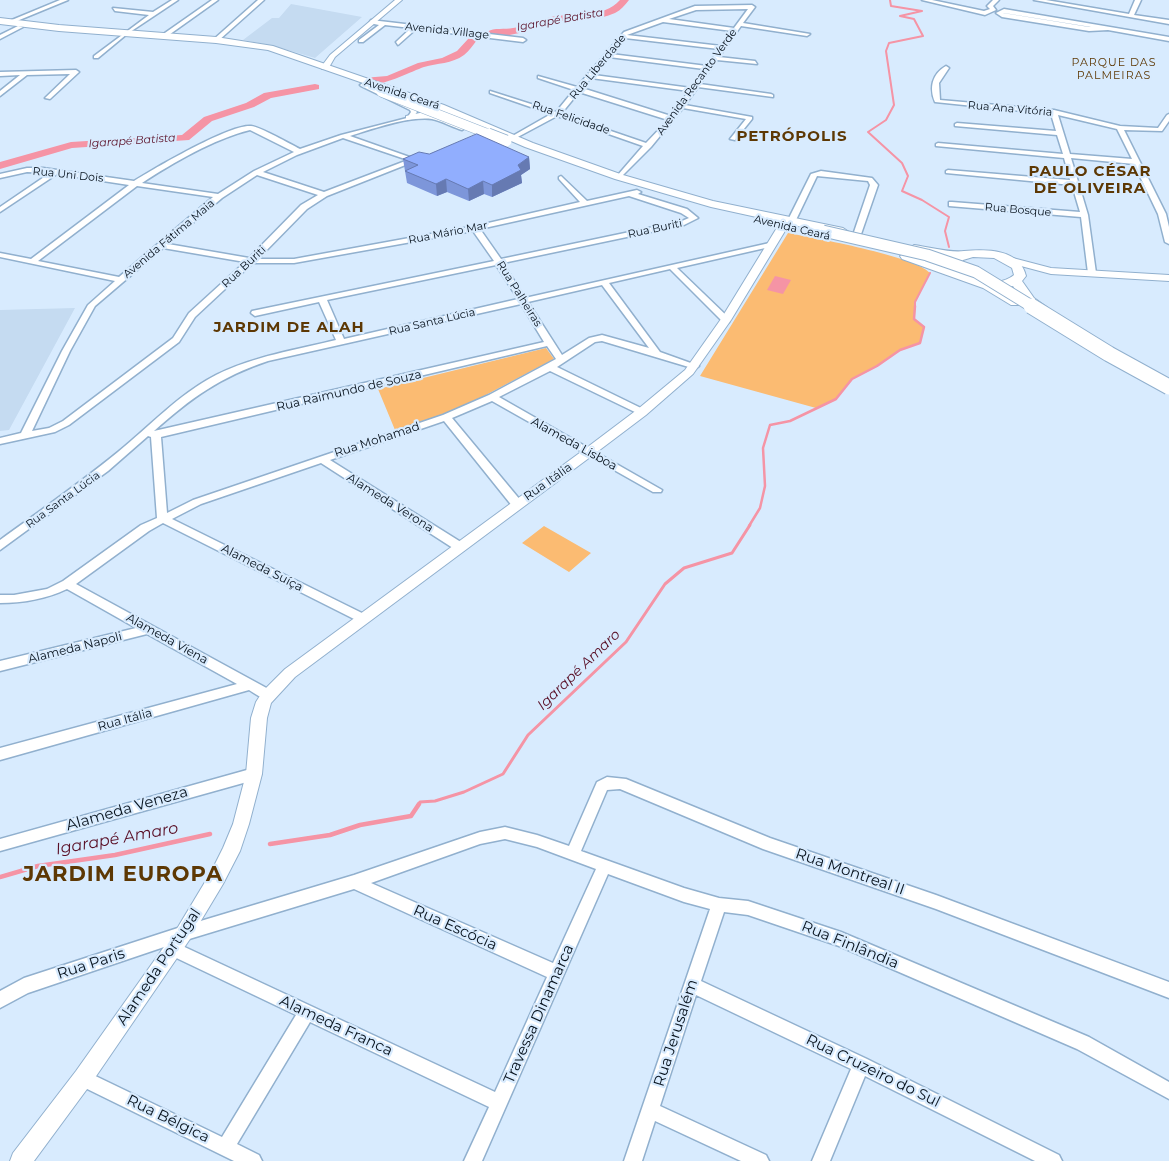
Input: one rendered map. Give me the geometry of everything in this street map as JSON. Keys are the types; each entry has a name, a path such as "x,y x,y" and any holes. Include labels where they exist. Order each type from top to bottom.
{"main road":[{"name":"Avenida Ceará","path":"3,22 20,27 216,40 270,48 441,107 472,120 509,140 619,177 710,204 892,252 984,284"},
{"name":"Avenida Ceará","path":"3,22 254,48 363,85 644,190 790,224"},
{"path":"403,95 430,108 411,114"},
{"path":"411,114 435,112 440,115 472,120"},
{"path":"790,224 927,255 976,272 1109,354 1169,386"},
{"path":"790,224 857,235 921,250 962,255 984,252 1009,260 1018,267 1018,278 1029,301 1169,382"},
{"path":"962,255 956,259 954,264 956,270 962,276"},
{"path":"984,284 1002,285 1018,278"},
{"path":"984,284 1017,302 1081,343 1169,393"}],"street":[{"path":"3,22 65,0"},
{"path":"96,57 175,0"},
{"path":"164,36 215,0"},
{"path":"216,40 261,0"},
{"path":"325,67 332,56 399,0"},
{"path":"925,0 985,13 994,8 990,6 996,0"},
{"path":"1040,0 1169,22"},
{"path":"1084,8 1090,0"},
{"path":"1131,15 1138,0"},
{"name":"Rua Liberdade","path":"509,140 558,114 606,55 631,30 701,7 752,7"},
{"name":"Avenida Recanto Verde","path":"619,177 672,119 752,7"},
{"path":"115,9 156,14"},
{"path":"1108,29 1089,29 999,13 1004,10 1169,39"},
{"path":"661,20 807,34"},
{"name":"Avenida Village","path":"371,22 522,40"},
{"path":"361,41 383,24"},
{"path":"0,37 20,27"},
{"path":"398,43 414,28"},
{"path":"623,36 722,48"},
{"path":"606,55 707,68"},
{"path":"311,62 332,56"},
{"path":"715,58 755,63"},
{"name":"Rua Ana Vitória","path":"946,68 936,78 934,83 936,101 939,102 1054,112 1120,128 1160,130 1169,116"},
{"path":"0,74 76,72 48,98"},
{"path":"0,94 25,74"},
{"path":"590,76 771,96"},
{"path":"540,77 672,119"},
{"name":"Avenida Ceará","path":"363,85 411,114"},
{"name":"Rua Felicidade","path":"492,92 649,146"},
{"path":"681,106 750,118 733,140"},
{"path":"1054,112 1084,215 1092,274"},
{"name":"Avenida Fátima Maia","path":"24,436 29,430 92,305 219,196 256,172 298,151 411,114"},
{"name":"Avenida Ceará","path":"440,115 509,140"},
{"path":"957,125 1059,133"},
{"path":"33,261 136,183 179,157 227,134 248,128 257,130 298,151"},
{"path":"1120,128 1162,214 1169,242"},
{"name":"Rua Buriti","path":"24,436 52,430 66,423 176,340 192,315 251,261 298,212 324,194 415,160 342,136"},
{"path":"938,145 1138,162"},
{"name":"Rua Uni Dois","path":"0,176 27,170 56,172 219,196"},
{"path":"0,210 56,172"},
{"path":"256,172 324,194"},
{"path":"948,172 1076,183"},
{"path":"790,224 814,174 865,178 870,179 874,185 857,235"},
{"path":"561,178 586,204"},
{"name":"Rua Mário Mar","path":"251,261 294,261 475,228 644,190"},
{"name":"Rua Buriti","path":"255,313 498,260 684,223 694,218 684,211 631,194"},
{"name":"Rua Bosque","path":"952,204 1084,215"},
{"name":"Rua Itália","path":"268,695 290,673 362,618 642,412 695,366 726,320 771,244 790,224"},
{"name":"Rua Palheiras","path":"475,228 498,260 561,361"},
{"name":"Rua Santa Lúcia","path":"0,546 152,434 182,401 223,373 248,363 771,244"},
{"path":"161,245 251,261"},
{"path":"0,255 121,280"},
{"path":"1009,260 1051,271 1169,278"},
{"path":"672,267 726,320"},
{"path":"1018,278 1051,271"},
{"path":"604,282 658,355"},
{"path":"322,299 341,342"},
{"name":"Rua Mohamad","path":"0,599 32,597 49,593 67,584 162,518 205,499 446,417 492,397 550,367 592,340 602,338 695,366"},
{"name":"Rua Raimundo de Souza","path":"152,434 550,344"},
{"path":"550,367 642,412"},
{"name":"Alameda Lisboa","path":"492,397 657,490"},
{"path":"446,417 517,504"},
{"path":"152,434 162,518"},
{"path":"0,441 24,436"},
{"name":"Alameda Verona","path":"321,459 460,547"},
{"name":"Alameda Suíça","path":"162,518 362,618"},
{"name":"Alameda Viena","path":"67,584 268,695"},
{"name":"Alameda Napoli","path":"0,666 149,629"},
{"name":"Rua Itália","path":"0,754 251,685"},
{"name":"Alameda Portugal","path":"21,1161 83,1078 184,933 231,851 241,824 254,774 259,718 268,695"},
{"name":"Alameda Veneza","path":"0,845 254,774"},
{"name":"Rua Montreal II","path":"572,854 602,786 607,783 621,783 768,844 936,902 1169,990"},
{"name":"Rua Paris","path":"0,1000 24,986 184,933 354,882 480,838 506,833 517,834"},
{"name":"Rua Finlândia","path":"517,834 684,895 719,905 748,908 841,939 1083,1042 1169,1091"},
{"name":"Travessa Dinamarca","path":"473,1161 604,867"},
{"name":"Rua Escócia","path":"354,882 557,973"},
{"name":"Rua Jerusalém","path":"633,1161 719,905"},
{"name":"Alameda Franca","path":"173,949 499,1103"},
{"name":"Rua Cruzeiro do Sul","path":"692,985 861,1064 1052,1161"},
{"path":"226,1147 307,1013"},
{"path":"821,1161 861,1064"},
{"name":"Rua Bélgica","path":"83,1078 253,1161"},
{"path":"651,1111 760,1161"}],"shaded area":[{"path":"291,4 362,17 315,58 274,46 243,40 272,18 279,18"},
{"path":"788,233 885,254 905,260 930,273 915,302 914,319 924,327 920,343 900,350 877,366 852,379 836,399 816,408 700,376"},
{"path":"775,276 791,280 783,294 767,290"},
{"path":"75,308 9,430 0,431 0,310"},
{"path":"546,348 554,359 482,397 442,415 395,430 378,389"},
{"path":"544,526 591,553 569,572 522,543"}],"building":[{"path":"477,134 529,157 518,165 521,170 492,185 483,181 468,189 446,179 436,184 405,171 418,165 403,159 419,152 429,154"}],"waterway":[{"name":"Igarapé Batista","path":"492,32 515,31 551,20 603,14 612,11 625,0"},
{"name":"Igarapé Amaro","path":"890,0 891,6 922,11 900,16 914,19 923,36 889,43 886,51 894,105 886,120 868,132 902,163 908,176 902,191 922,200 949,217 945,231 949,247"},
{"name":"Igarapé Batista","path":"363,81 389,79 421,65 445,60 460,53 472,40"},
{"name":"Igarapé Batista","path":"0,166 71,145 185,138 208,119 250,105 268,95 315,87"},
{"name":"Igarapé Amaro","path":"915,306 915,302 930,273"},
{"name":"Igarapé Amaro","path":"749,526 760,508 765,486 763,448 770,425 790,421 836,399 852,379 877,366 900,350 920,343 924,327 914,319 915,306"},
{"name":"Igarapé Amaro","path":"418,805 420,802 435,801 464,792 503,774 528,735 626,642 665,584 684,568 732,553 750,525"},
{"name":"Igarapé Amaro","path":"270,844 330,835 360,825 411,816 419,804"},
{"name":"Igarapé Amaro","path":"0,877 38,866 115,855 210,834"}],"district":[{"name":"PARQUE DAS PALMEIRAS","path":"1114,69"},
{"name":"PETRÓPOLIS","path":"792,137"},
{"name":"PAULO CÉSAR DE OLIVEIRA","path":"1090,180"},
{"name":"JARDIM DE ALAH","path":"289,328"},
{"name":"JARDIM EUROPA","path":"123,875"}]}
